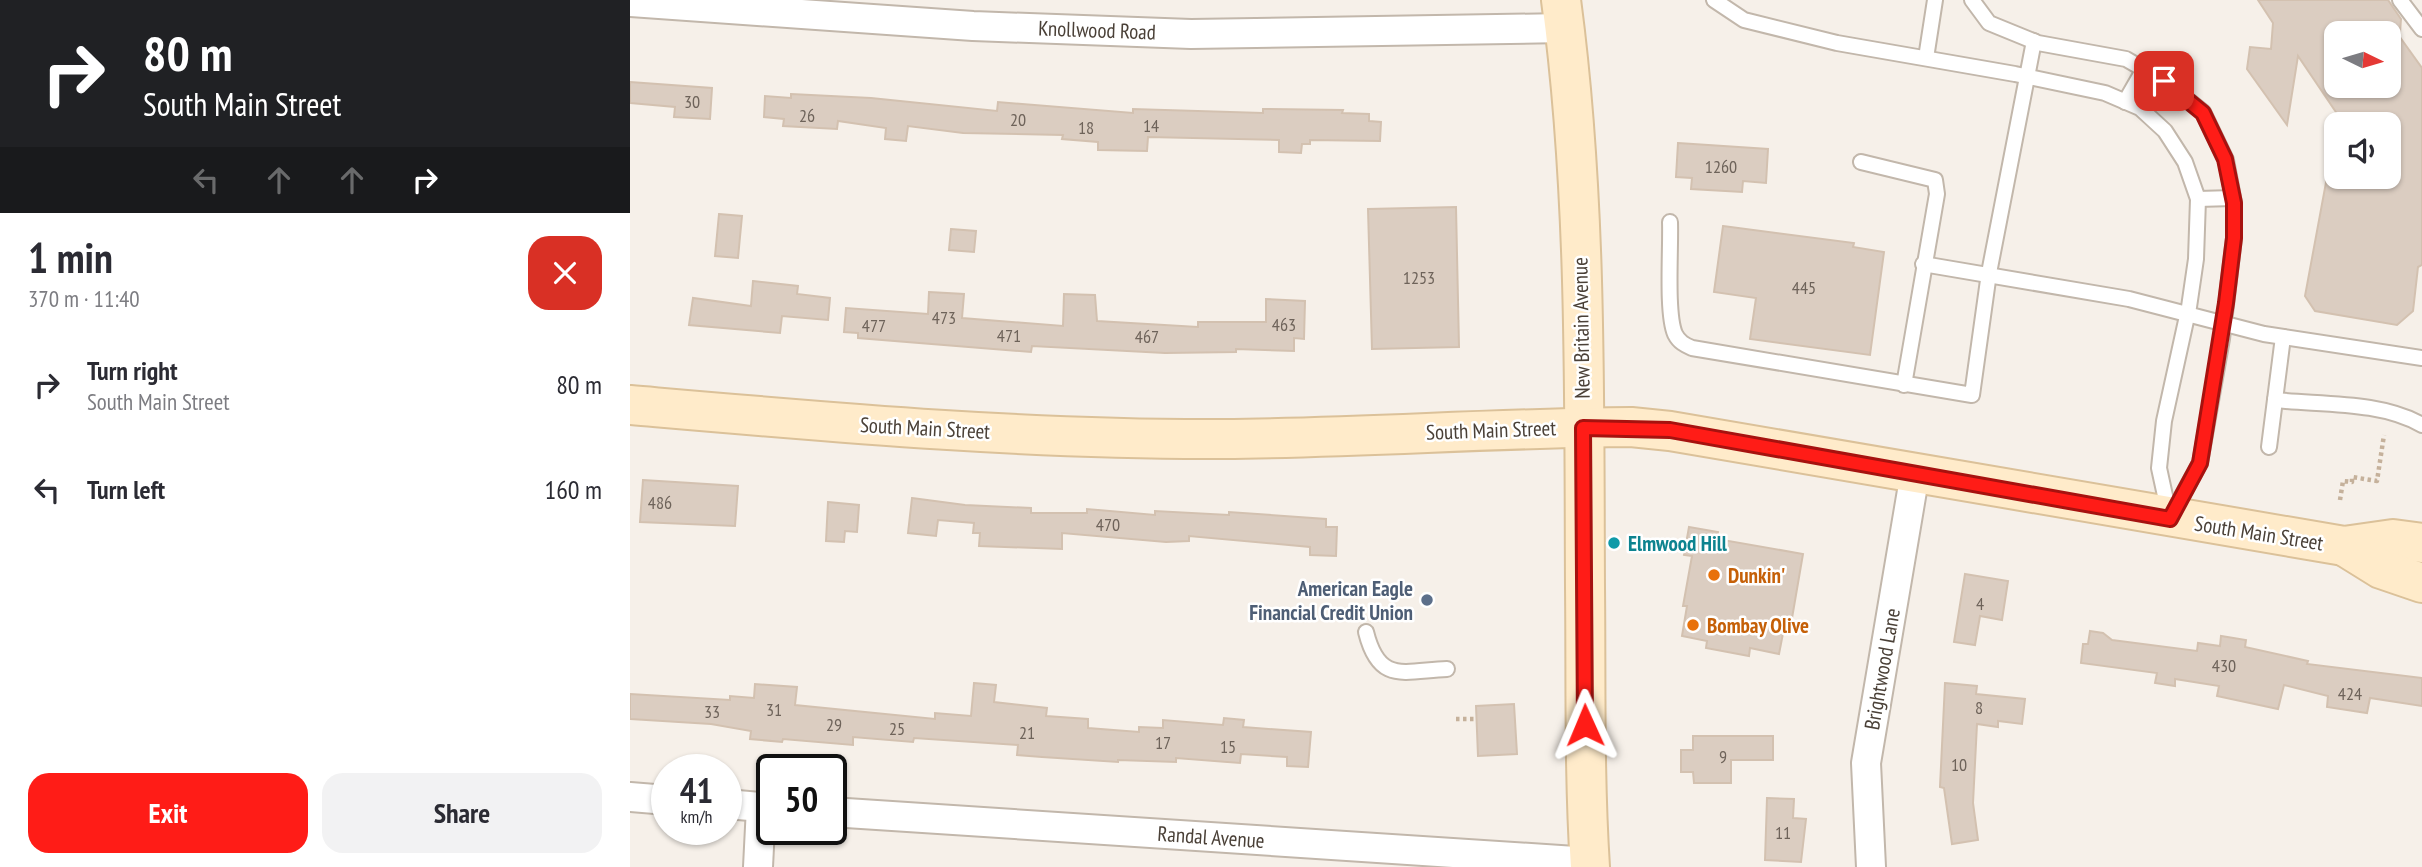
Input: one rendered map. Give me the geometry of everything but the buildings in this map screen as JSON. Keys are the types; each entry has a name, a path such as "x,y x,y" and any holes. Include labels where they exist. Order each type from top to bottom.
{"main road":[{"name":"New Britain Avenue","path":"1563,14 1581,285 1585,725 1590,865"},
{"name":"South Main Street","path":"630,405 852,424 1116,438 1224,439 1583,428 1670,430 2170,519 2344,546 2393,539 2422,543"},
{"name":"South Main Street","path":"2344,546 2381,569 2422,583"}],"street":[{"name":"Knollwood Road","path":"630,2 973,26 1178,33 1563,14"},
{"name":"Brightwood Lane","path":"1871,867 1866,763 1915,472"},
{"path":"630,797 651,799"},
{"name":"Randal Avenue","path":"847,812 1590,865"},
{"path":"758,867 761,845"}],"lane":[{"path":"1714,0 1744,20 1837,43 2026,76 2105,93 2140,108 2165,131 2185,162 2198,199 2196,258 2187,315 2164,421 2159,468 2170,519"},
{"path":"1926,58 1935,0"},
{"path":"1972,0 1989,23 2034,41 2126,59 2144,69 2203,113 2225,159 2233,198 2234,238 2224,324 2200,463 2170,519"},
{"path":"2400,0 2422,29"},
{"path":"1671,222 1672,316 1675,333 1682,344 1692,348 1972,395 1989,273 2034,41"},
{"path":"2125,102 2144,69"},
{"path":"1861,162 1935,180 1937,194 1904,384"},
{"path":"2198,199 2233,198"},
{"path":"1923,264 1989,273 2129,299 2283,337 2422,358"},
{"path":"2269,447 2283,337"},
{"path":"2275,400 2379,411 2407,416 2422,425"},
{"path":"1366,632 1372,656 1385,669 1447,668"}],"path":[{"path":"2340,500 2343,481 2351,482 2352,477 2377,481 2384,435"},
{"path":"1456,719 1476,719"}],"place":[{"name":"Elmwood Hill","path":"1614,543"},
{"name":"Dunkin'","path":"1714,575"},
{"name":"American Eagle Financial Credit Union","path":"1427,600"},
{"name":"Bombay Olive","path":"1693,625"}],"route":[{"path":"1585,725 1583,428 1670,430 2170,519 2200,463 2222,338 2234,238 2234,203 2225,159 2203,113 2164,81"}]}
